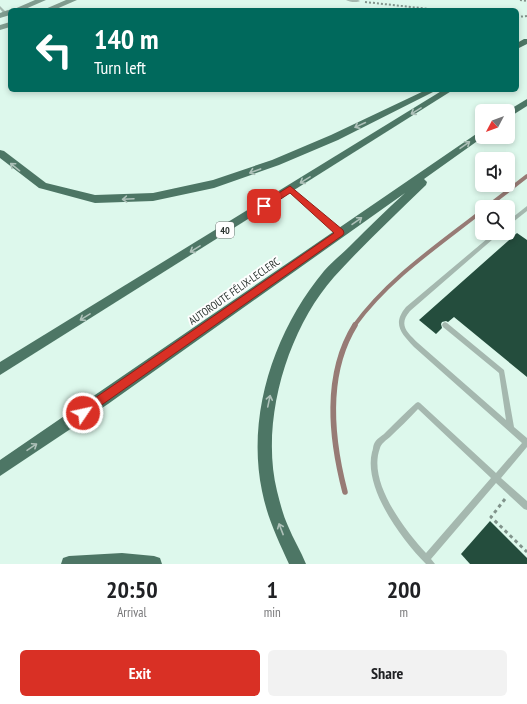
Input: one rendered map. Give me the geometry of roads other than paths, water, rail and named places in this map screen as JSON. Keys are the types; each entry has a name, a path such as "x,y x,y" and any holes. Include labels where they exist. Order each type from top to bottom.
{"highway":[{"path":"0,153 9,162 31,178 51,188 105,199 151,197 199,188 256,171 307,150 430,92"},
{"name":"40","path":"0,369 446,92"},
{"path":"515,110 527,102"},
{"name":"AUTOROUTE FÉLIX-LECLERC","path":"0,469 103,399 475,138"},
{"path":"298,564 279,525 266,478 264,450 265,425 269,399 280,361 299,319 310,299 325,279 447,158"},
{"path":"69,564 116,561 154,564"}],"street":[{"path":"21,8 42,0"},
{"path":"52,8 73,0"}],"lane":[{"path":"348,0 358,1"},
{"path":"0,7 5,14"},
{"path":"290,189 340,233"},
{"path":"515,218 527,208"},
{"path":"489,240 408,309 401,321 404,331 416,345 527,442 496,478 428,561 400,527 385,503 373,462 374,452 377,445 418,405 496,478 527,506"},
{"path":"445,325 502,372 511,428"}],"waterway":[{"path":"496,200 527,176"},
{"path":"354,326 367,309 397,278 475,216"},
{"path":"345,492 336,450 333,407 338,365 345,344 355,325"}]}
